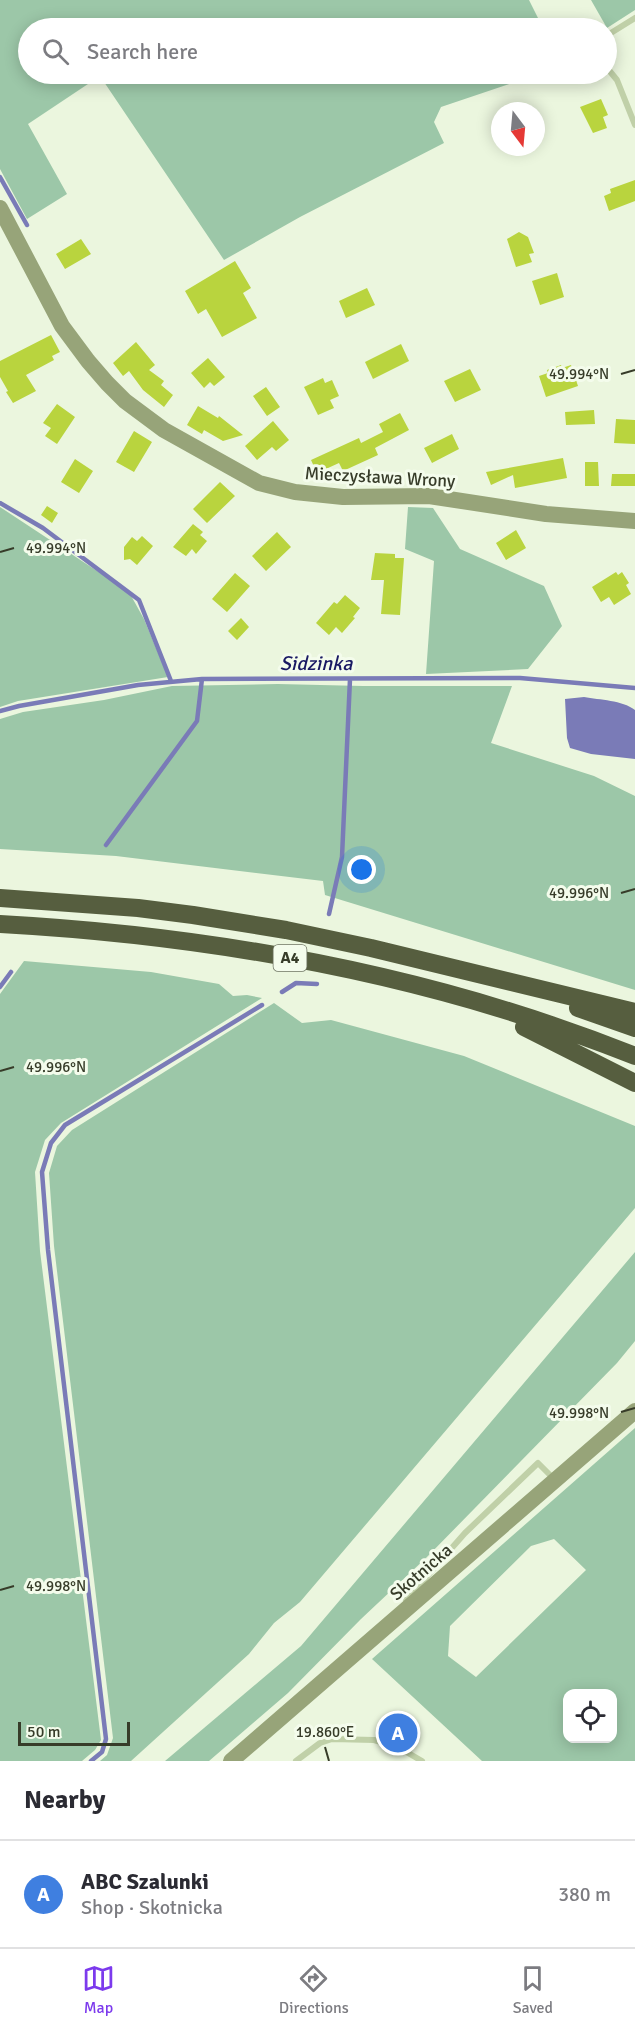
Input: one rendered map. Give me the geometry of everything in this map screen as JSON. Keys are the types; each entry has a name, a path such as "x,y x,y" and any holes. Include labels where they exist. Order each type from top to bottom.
{"highway":[{"name":"A4","path":"0,898 108,905 193,915 286,930 371,948 465,972 635,1028"},
{"name":"A4","path":"0,924 126,933 238,948 322,963 473,1001 635,1056"},
{"path":"465,972 635,1012"},
{"path":"473,1001 635,1083"}],"street":[{"name":"Mieczysława Wrony","path":"0,208 62,326 88,361 113,389 125,401 164,430 259,483 305,493 344,497 429,496 546,514 635,521"},
{"name":"Skotnicka","path":"231,1761 635,1411"}],"lane":[{"path":"617,29 635,18"},
{"path":"617,80 635,125"},
{"path":"369,1643 465,1533 538,1463 556,1480"},
{"path":"296,1761 320,1743 332,1739 374,1740 398,1747 422,1761"}],"green space":[{"path":"0,0 529,0 538,18 18,18 18,84 88,84 28,124 67,194 27,219 0,169"},
{"path":"591,0 635,0 635,10 617,22 617,18 601,18"},
{"path":"105,84 509,84 441,107 434,122 444,143 300,217 224,260"},
{"path":"0,507 129,592 144,619 168,677 18,701 0,707"},
{"path":"408,507 433,508 460,549 544,586 562,626 528,669 426,674 434,561 405,549"},
{"path":"278,684 512,686 491,743 594,776 635,796 635,990 325,895 323,881 116,856 0,849 0,719 23,712 104,700 172,686"},
{"path":"24,961 151,972 219,984 233,996 247,995 262,998 61,1123 45,1140 35,1172 40,1251 101,1740 95,1750 82,1761 0,1761 0,994"},
{"path":"274,1003 302,1023 331,1020 464,1056 635,1126 635,1208 300,1602 274,1623 249,1654 131,1761 100,1761 107,1755 113,1738 54,1246 49,1173 57,1146 72,1130"},
{"path":"635,1252 635,1341 617,1363 427,1557 361,1619 288,1693 209,1761 165,1761 301,1646"},
{"path":"635,1428 635,1761 482,1761 372,1659","holes":["554,1539 586,1570 476,1677 448,1656 450,1626 531,1546"]}],"water":[{"path":"584,697 617,702 635,710 635,759 591,754 570,748 567,738 565,699"}],"building":[{"path":"601,99 608,115 603,117 607,128 593,133 580,107"},
{"path":"635,180 635,201 609,211 604,196 611,193 610,189"},
{"path":"519,232 528,237 534,253 529,254 532,262 516,267 507,239"},
{"path":"81,239 91,254 65,269 56,254"},
{"path":"235,261 251,288 243,293 257,318 222,337 206,309 198,314 185,291"},
{"path":"557,273 564,297 540,305 532,281"},
{"path":"367,288 375,305 346,318 339,301"},
{"path":"51,335 60,352 52,356 54,360 26,375 36,391 13,403 0,377 0,361"},
{"path":"136,342 155,365 149,370 164,381 161,385 173,395 164,407 143,390 129,371 123,376 113,363"},
{"path":"401,344 409,361 373,379 365,362"},
{"path":"208,358 225,377 214,386 210,382 204,388 191,373"},
{"path":"561,365 562,368 571,365 578,386 546,397 539,376"},
{"path":"470,369 481,390 455,402 444,381"},
{"path":"323,378 325,383 332,380 339,396 330,400 334,408 318,415 304,387"},
{"path":"266,387 280,407 267,416 253,396"},
{"path":"57,404 75,417 57,444 45,436 51,428 43,423"},
{"path":"198,406 218,418 219,416 243,435 223,441 204,430 202,434 187,425"},
{"path":"594,410 595,424 566,425 565,412"},
{"path":"400,413 409,430 375,448 378,455 343,471 339,463 317,473 311,460 359,438 361,443 383,432 379,424"},
{"path":"616,419 635,420 635,444 614,443"},
{"path":"273,421 289,440 276,451 272,447 257,460 245,446"},
{"path":"134,431 152,442 134,472 116,462"},
{"path":"452,434 459,449 432,463 424,448"},
{"path":"563,458 567,478 515,488 513,475 491,485 486,472"},
{"path":"75,459 93,471 79,493 61,482"},
{"path":"585,462 598,462 599,486 585,486"},
{"path":"612,474 635,474 635,486 611,486"},
{"path":"220,482 235,496 207,523 193,509"},
{"path":"47,506 58,513 52,523 41,515"},
{"path":"193,524 203,532 200,535 207,541 196,554 192,549 186,556 173,547"},
{"path":"516,530 526,548 506,560 496,543"},
{"path":"277,532 291,547 266,571 252,556"},
{"path":"142,536 153,546 137,565 130,559 124,560 124,547 132,537 137,541"},
{"path":"375,553 395,554 395,558 404,558 400,615 381,614 384,580 371,580"},
{"path":"616,572 618,575 622,572 629,583 626,585 631,594 614,605 609,597 601,602 592,587"},
{"path":"235,573 250,586 227,612 212,599"},
{"path":"345,595 360,608 342,633 336,627 329,635 316,623 334,602 337,604"},
{"path":"241,618 249,627 237,640 228,631"}],"waterway":[{"path":"0,177 27,225"},
{"path":"0,503 43,528 139,600 171,681"},
{"name":"Sidzinka","path":"0,711 138,685 202,679 520,678 635,688"},
{"path":"106,845 197,721 202,679"},
{"path":"329,914 342,857 350,679"},
{"path":"0,987 11,972"},
{"path":"282,992 296,983 317,984"},
{"path":"91,1761 102,1752 106,1739 48,1250 42,1172 51,1143 65,1125 262,1005"}],"place":[{"name":"ABC Szalunki","path":"398,1733"}]}
